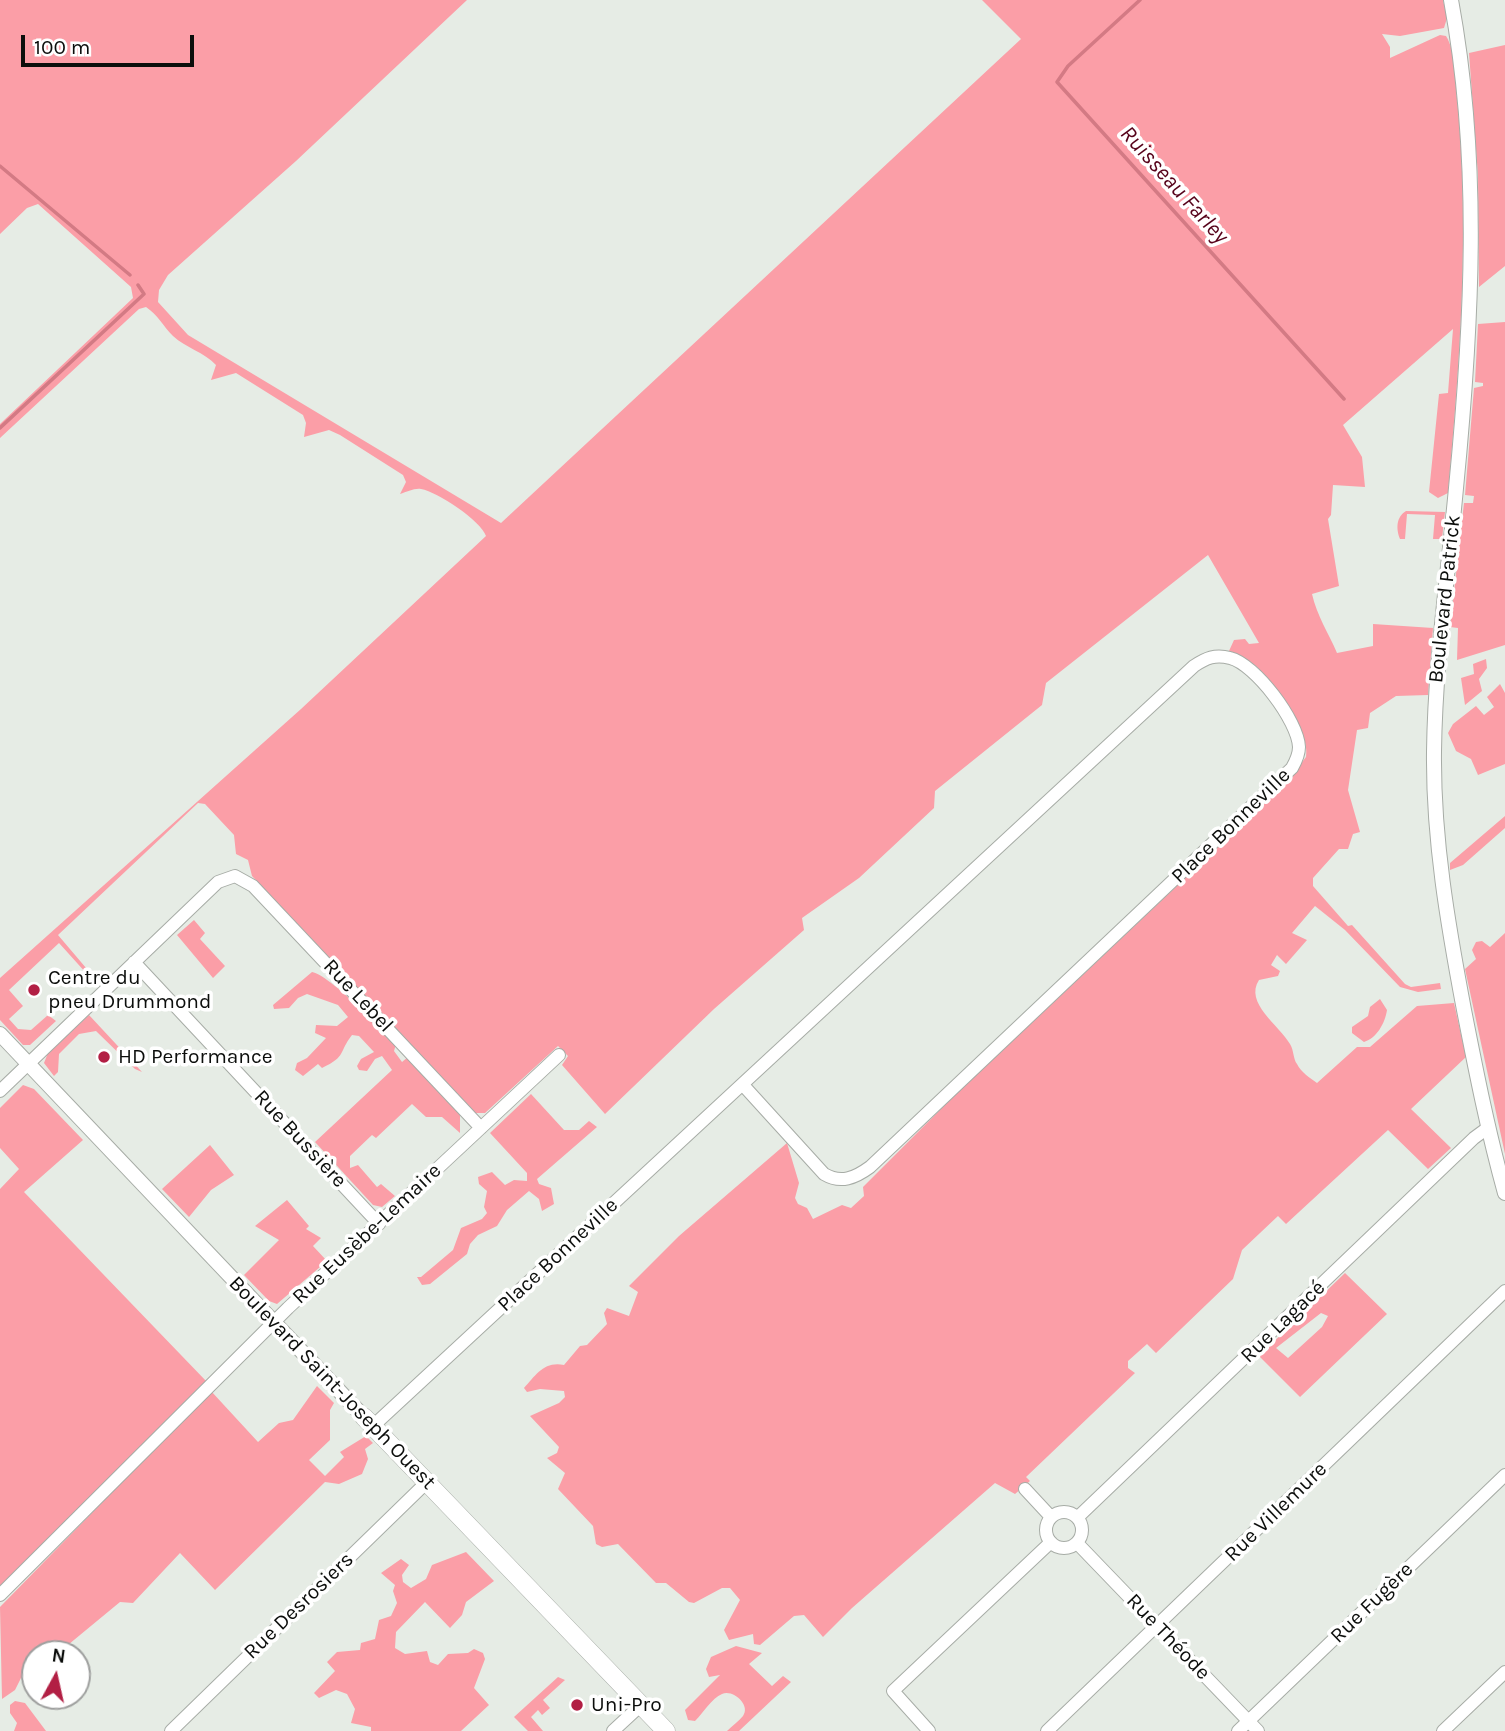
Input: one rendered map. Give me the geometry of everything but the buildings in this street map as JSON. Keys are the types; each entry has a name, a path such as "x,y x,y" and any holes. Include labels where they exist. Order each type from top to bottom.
{"main road":[{"name":"Boulevard Saint-Joseph Ouest","path":"369,1421 666,1731"}],"street":[{"name":"Boulevard Patrick","path":"1451,0 1468,128 1471,279 1461,436 1438,660 1434,779 1448,927 1505,1193"},
{"name":"Place Bonneville","path":"369,1421 743,1085 1194,666 1206,658 1227,657 1248,668 1266,686 1298,739 1299,752 1292,768 870,1167 850,1179 836,1179 824,1174 743,1085"},
{"name":"Rue Lebel","path":"134,962 218,882 228,876 241,877 253,886 481,1128"},
{"path":"0,1091 134,962"},
{"name":"Rue Bussière","path":"134,962 379,1224"},
{"name":"Boulevard Saint-Joseph Ouest","path":"0,1034 369,1421"},
{"name":"Rue Eusèbe-Lemaire","path":"0,1595 274,1322 559,1055"},
{"name":"Rue Lagacé","path":"1077,1517 1474,1138 1489,1128"},
{"name":"Rue Villemure","path":"1047,1731 1505,1292"},
{"name":"Rue Fugère","path":"1238,1731 1505,1475"},
{"name":"Rue Desrosiers","path":"171,1731 427,1482"},
{"path":"1025,1489 1051,1517"},
{"path":"1067,1511 1077,1517 1083,1527 1077,1543 1065,1548 1051,1542 1046,1528 1051,1517 1067,1511"},
{"path":"929,1731 893,1691 1051,1542"},
{"name":"Rue Théode","path":"1077,1543 1258,1731"},
{"path":"1443,1731 1505,1672"},
{"path":"612,1731 641,1705"}],"shaded area":[{"path":"0,0 467,0 296,161 168,275 159,290 158,302 188,335 501,523 1021,39 982,0 1443,0 1447,18 1444,28 1400,36 1382,34 1390,47 1390,58 1440,35 1446,36 1453,58 1461,147 1463,246 1460,345 1448,493 1438,498 1429,492 1439,394 1448,393 1453,329 1343,425 1362,457 1365,487 1333,485 1331,515 1328,519 1339,586 1312,594 1337,653 1373,646 1373,624 1433,628 1428,695 1396,696 1370,713 1368,728 1357,730 1348,790 1360,832 1353,834 1348,849 1339,849 1313,878 1313,886 1405,984 1411,987 1440,983 1441,989 1418,992 1400,987 1345,930 1315,906 1292,933 1307,940 1286,964 1277,955 1271,965 1280,971 1278,976 1259,980 1256,997 1265,1014 1290,1044 1299,1067 1317,1083 1357,1047 1370,1047 1417,1006 1454,1003 1466,1057 1411,1109 1451,1148 1428,1169 1388,1130 1286,1224 1278,1216 1242,1250 1233,1279 1156,1353 1147,1344 1128,1361 1128,1368 1135,1373 1026,1477 1030,1481 1015,1494 995,1483 852,1608 823,1637 804,1615 794,1616 760,1645 754,1644 753,1634 729,1640 724,1630 740,1600 730,1588 722,1588 694,1603 689,1602 666,1583 656,1583 618,1544 602,1547 596,1544 593,1526 558,1489 565,1473 547,1458 557,1453 559,1447 530,1416 559,1403 565,1397 564,1391 540,1389 527,1392 524,1388 541,1370 551,1365 564,1365 580,1346 587,1345 607,1324 604,1313 607,1308 629,1316 638,1292 629,1286 679,1236 787,1143 799,1183 795,1198 798,1204 807,1208 813,1219 842,1205 851,1208 864,1196 863,1187 954,1096 1285,784 1306,757 1303,735 1282,696 1264,674 1251,662 1229,651 1234,640 1245,639 1249,644 1259,643 1208,555 1046,683 1042,705 935,791 934,808 859,878 802,918 804,930 714,1009 605,1114 562,1065 568,1056 558,1046 485,1113 474,1113 252,876 248,860 236,854 234,835 205,804 198,803 58,935 98,982 96,984 59,943 9,990 23,1006 9,1019 18,1029 31,1030 48,1015 56,1021 30,1045 23,1045 0,1020 0,978 301,709 486,536 468,515 428,491 418,489 400,494 406,482 403,475 340,435 329,430 304,437 306,423 303,415 236,373 211,380 216,365 173,336 146,307 139,309 0,438 0,424 133,298 131,287 38,204 27,208 0,234"},
{"path":"1505,45 1505,266 1479,287 1478,176 1469,53"},
{"path":"1505,322 1505,645 1457,660 1458,628 1450,627 1464,503 1473,503 1474,496 1465,495 1474,388 1483,386 1483,383 1475,382 1478,324"},
{"path":"1406,511 1445,512 1442,539 1433,539 1435,515 1407,514 1405,539 1400,539 1398,524 1400,516"},
{"path":"1486,659 1487,668 1479,679 1482,691 1465,705 1461,678 1474,674 1473,664"},
{"path":"1500,684 1505,693 1505,764 1478,775 1471,759 1456,751 1448,733 1453,724 1476,706 1484,715 1494,707 1487,697"},
{"path":"1505,816 1505,828 1463,865 1450,870 1450,863"},
{"path":"194,920 205,933 200,939 225,966 213,978 177,935"},
{"path":"1505,933 1505,1154 1465,969 1476,959 1472,950 1476,942 1482,941 1490,947"},
{"path":"312,972 343,992 367,1015 396,1044 394,1051 402,1062 408,1057 460,1114 460,1133 442,1117 426,1117 412,1104 376,1138 372,1135 350,1156 350,1168 358,1165 377,1187 381,1184 395,1196 382,1207 373,1205 315,1142 392,1070 382,1056 375,1059 367,1071 359,1070 357,1066 361,1059 374,1052 359,1036 352,1035 339,1057 330,1064 322,1068 318,1064 303,1076 295,1070 297,1063 307,1058 326,1038 315,1033 316,1025 337,1026 348,1017 338,1005 307,994 298,998 289,1008 274,1009 273,1005"},
{"path":"1380,999 1387,1010 1384,1020 1376,1034 1364,1042 1352,1033 1352,1027 1368,1016 1370,1007"},
{"path":"89,1015 142,1072 135,1069 96,1031 79,1034 59,1054 58,1072 54,1076 44,1063 48,1053"},
{"path":"23,1085 34,1089 83,1140 24,1192 207,1382 0,1586 0,1189 19,1169 0,1148 0,1108"},
{"path":"531,1094 564,1130 579,1130 589,1121 597,1127 537,1179 539,1184 551,1188 554,1204 542,1211 539,1199 529,1191 507,1210 497,1226 478,1235 470,1244 467,1254 430,1284 422,1285 417,1277 421,1277 453,1250 461,1228 482,1219 487,1213 484,1207 487,1191 479,1184 478,1177 492,1172 505,1185 514,1180 527,1181 527,1173 490,1133"},
{"path":"210,1145 234,1175 211,1190 189,1217 162,1189"},
{"path":"287,1200 309,1226 306,1229 321,1238 313,1246 327,1261 277,1304 269,1301 244,1275 279,1240 255,1226"},
{"path":"1345,1273 1387,1314 1300,1397 1259,1356","holes":["1321,1313 1328,1316 1322,1327 1288,1358 1276,1348"]},
{"path":"317,1386 334,1403 330,1410 330,1440 309,1460 325,1476 344,1457 340,1452 366,1436 373,1443 365,1449 368,1459 362,1474 339,1484 325,1482 215,1590 180,1553 133,1603 120,1602 74,1640 21,1640 21,1678 15,1690 2,1699 0,1607 211,1391 258,1442 279,1423 293,1420"},
{"path":"466,1552 494,1581 466,1602 462,1615 450,1628 425,1602 396,1632 395,1648 405,1654 427,1651 430,1662 438,1665 448,1654 468,1653 474,1649 483,1653 485,1659 474,1688 489,1705 461,1731 371,1731 371,1727 351,1723 355,1709 347,1694 336,1690 319,1698 314,1693 335,1671 327,1662 337,1652 360,1650 361,1643 375,1639 379,1620 391,1616 397,1603 393,1591 395,1585 381,1573 401,1559 409,1565 402,1575 403,1582 411,1588 426,1579 432,1565"},
{"path":"736,1646 762,1653 749,1664 772,1686 783,1676 791,1682 739,1731 727,1731 745,1712 740,1699 731,1694 718,1696 695,1721 688,1720 685,1710 720,1675 709,1677 706,1669 711,1657"},
{"path":"558,1677 565,1680 543,1700 550,1708 542,1715 538,1710 531,1717 543,1731 528,1731 514,1717"},
{"path":"15,1701 21,1702 21,1710 30,1710 46,1731 14,1731 17,1723 10,1713 10,1705"}],"waterway":[{"name":"Ruisseau Farley","path":"1140,0 1068,66 1057,82 1344,399"},
{"path":"0,166 130,275"},
{"path":"0,428 144,294 138,285"}],"place":[{"name":"Centre du pneu Drummond","path":"34,990"},
{"name":"HD Performance","path":"104,1057"},
{"name":"Uni-Pro","path":"577,1705"}]}
